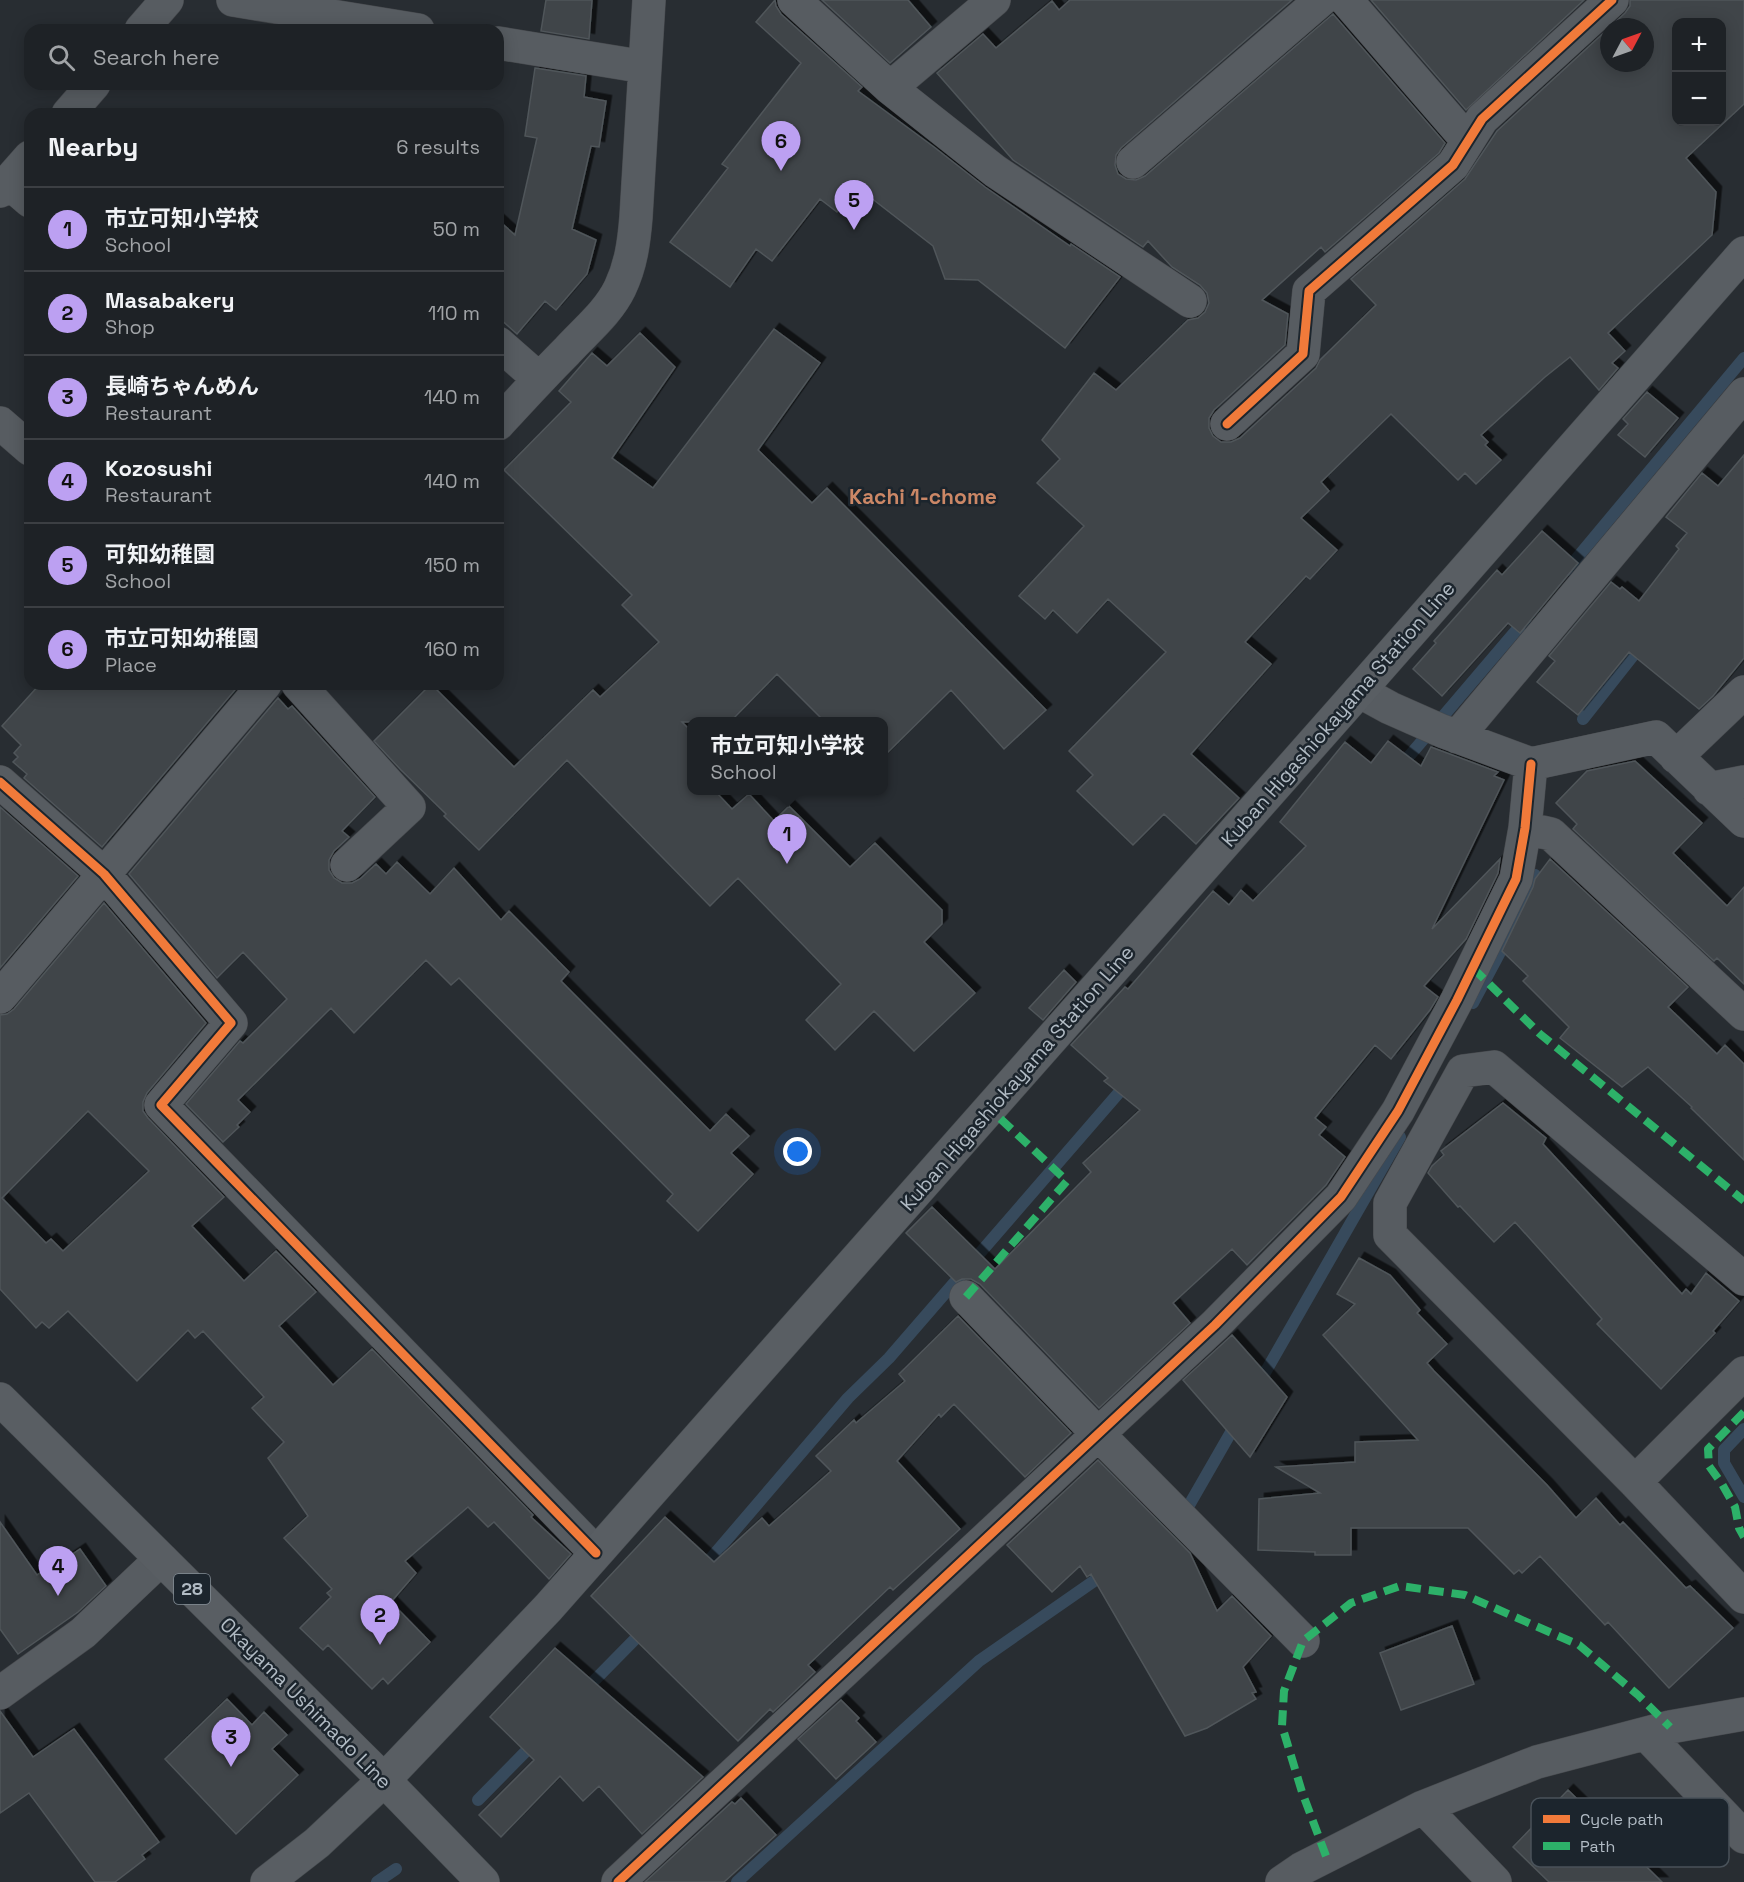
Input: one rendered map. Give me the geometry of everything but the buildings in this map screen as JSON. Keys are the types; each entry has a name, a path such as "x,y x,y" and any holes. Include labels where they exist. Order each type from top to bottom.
{"main road":[{"name":"Kuban Higashiokayama Station Line","path":"267,1882 317,1843 384,1780 548,1608 1744,253"},
{"name":"Okayama Ushimado Line","path":"4,1410 161,1559 384,1780 483,1882"}],"street":[{"path":"146,24 167,0"},
{"path":"237,0 382,24"},
{"path":"504,417 607,309 628,269 636,217 649,0"},
{"path":"794,0 890,88 995,171 1190,301"},
{"path":"890,88 994,0"},
{"path":"1133,162 1321,0"},
{"path":"1346,0 1468,141"},
{"path":"1227,424 1302,354 1310,291 1453,165 1482,119 1612,0"},
{"path":"504,44 645,67"},
{"path":"73,108 89,90"},
{"path":"13,191 24,169"},
{"path":"504,348 539,379"},
{"path":"1442,731 1744,394"},
{"path":"0,423 24,444"},
{"path":"0,997 260,690"},
{"path":"303,690 409,807 347,865"},
{"path":"1359,691 1390,708 1442,731 1531,764 1656,737 1744,821"},
{"path":"1676,757 1744,692"},
{"path":"618,1882 1215,1325 1341,1197 1398,1111 1457,1000 1516,879 1525,828 1531,764"},
{"path":"0,782 104,874 231,1023 161,1105 596,1553"},
{"path":"1709,789 1744,782"},
{"path":"1525,828 1551,834 1744,1014"},
{"path":"1744,1279 1494,1067 1463,1071 1390,1203 1390,1235 1635,1482 1744,1597"},
{"path":"966,1297 1303,1641"},
{"path":"1635,1482 1744,1373"},
{"path":"0,1693 82,1633 161,1559"},
{"path":"1282,1882 1301,1869 1423,1807 1537,1762 1670,1727 1744,1714"},
{"path":"1646,1734 1707,1798"},
{"path":"1423,1807 1496,1882"},
{"path":"1729,1821 1744,1837"}],"waterway":[{"path":"1566,571 1744,358"},
{"path":"1399,768 1526,619"},
{"path":"1583,719 1643,643"},
{"path":"1473,1003 1522,911 1535,875"},
{"path":"700,1571 848,1398 889,1358 1129,1081"},
{"path":"1258,1385 1400,1137"},
{"path":"1179,1515 1188,1507 1238,1420"},
{"path":"1744,1429 1724,1450 1724,1463 1744,1497"},
{"path":"737,1882 979,1661 1107,1572"},
{"path":"583,1692 645,1629"},
{"path":"478,1800 536,1741"},
{"path":"377,1882 396,1869"}],"marked path":[{"path":"1473,968 1540,1034 1744,1201"},
{"path":"966,1297 1067,1181 990,1109"},
{"path":"1744,1412 1708,1449 1709,1466 1735,1507 1739,1528 1744,1537"},
{"path":"1326,1856 1302,1792 1282,1726 1284,1691 1303,1641 1351,1603 1400,1586 1465,1595 1579,1645 1638,1695 1670,1727"}],"cycle path":[{"path":"1227,424 1303,354 1309,291 1453,165 1482,119 1612,0"},
{"path":"618,1882 1215,1325 1341,1197 1398,1111 1457,1000 1516,879 1525,828 1531,764"},
{"path":"0,782 104,874 231,1023 161,1105 596,1553"}],"place":[{"name":"市立可知幼稚園","path":"781,171"},
{"name":"可知幼稚園","path":"854,230"},
{"name":"市立可知小学校","path":"787,864"},
{"name":"Kozosushi","path":"58,1596"},
{"name":"Masabakery","path":"380,1645"},
{"name":"長崎ちゃんめん","path":"231,1767"}],"district":[{"name":"Kachi 1-chome","path":"923,497"}]}
